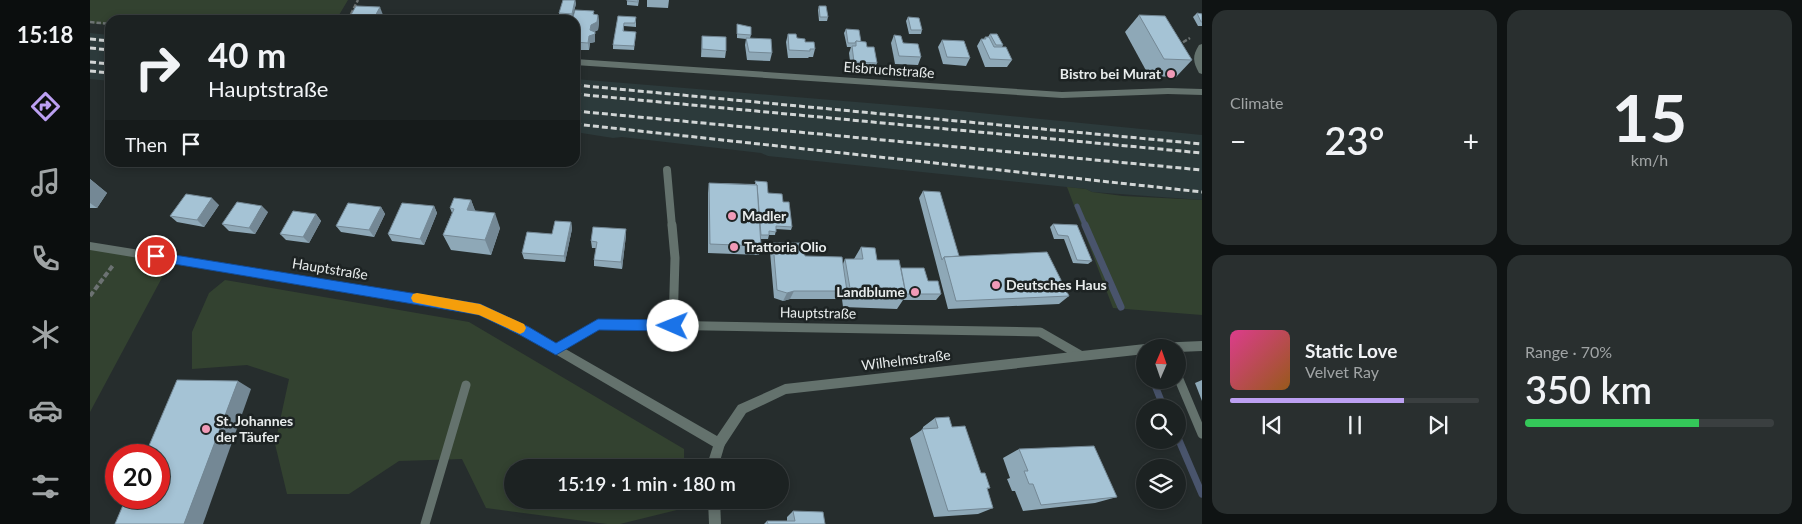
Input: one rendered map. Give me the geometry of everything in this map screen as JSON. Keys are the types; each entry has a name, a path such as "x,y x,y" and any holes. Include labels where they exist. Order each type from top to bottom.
{"street":[{"path":"1202,47 1196,54 1197,63 1202,71"},
{"name":"Elsbruchstraße","path":"580,62 1062,95 1168,91 1202,92"},
{"name":"Hauptstraße","path":"90,246 480,310 525,331 719,444"},
{"path":"1186,346 1202,346"},
{"name":"Wilhelmstraße","path":"715,459 719,444 742,409 785,389 1136,349"},
{"path":"715,509 716,524"}],"lane":[{"path":"667,170 675,258 673,326"},
{"name":"Hauptstraße","path":"556,350 598,324 1040,332 1080,355"},
{"path":"425,524 466,384"},
{"path":"1183,389 1202,434"}],"path":[{"path":"350,15 358,0"},
{"path":"90,22 105,24"},
{"path":"90,296 124,252"}],"shaded area":[{"path":"90,33 105,34 105,80 90,79"},
{"path":"580,79 929,108 1202,135 1202,200 1092,192 1086,189 768,156 761,153 622,137 613,138 580,133"}],"green space":[{"path":"90,0 348,0 339,15 105,15 105,24 90,23"},
{"path":"1067,187 1123,196 1202,200 1202,315 1113,308"},
{"path":"90,246 172,259 90,412"},
{"path":"225,280 469,322 684,449 684,459 504,459 504,509 681,509 620,524 607,524 486,508 462,459 399,461 349,494 287,494 275,444 289,379 247,365 192,369 192,332 209,293"}],"building":[{"path":"563,0 575,0 572,14 559,13"},
{"path":"638,0 638,2 627,1"},
{"path":"356,6 380,7 376,15 351,15"},
{"path":"819,6 826,6 828,17 820,17"},
{"path":"575,10 594,11 593,14 598,15 597,22 591,25 590,30 595,32 595,34 589,36 588,43 580,42 580,15 574,15"},
{"path":"1197,13 1202,14 1202,22 1201,22"},
{"path":"1139,15 1165,16 1192,60 1164,59"},
{"path":"618,16 636,17 635,23 624,23 623,31 636,32 634,46 613,45"},
{"path":"908,17 919,18 922,30 911,30"},
{"path":"737,24 751,27 751,35 737,34"},
{"path":"846,29 859,30 861,42 848,43"},
{"path":"788,34 796,34 797,38 805,39 805,42 814,42 815,49 810,49 810,51 789,50"},
{"path":"990,34 997,34 1003,45 996,45"},
{"path":"894,35 901,36 903,43 918,44 921,57 899,56"},
{"path":"702,36 726,37 726,51 702,49"},
{"path":"985,37 989,37 994,47 1006,47 1012,60 990,59 981,39 986,39"},
{"path":"746,38 771,39 772,53 749,52"},
{"path":"942,40 964,41 970,58 947,57"},
{"path":"856,41 866,42 867,47 874,47 877,63 854,62 852,46 856,46"},
{"path":"755,181 767,182 768,193 782,194 783,202 789,202 792,227 776,226 776,232 769,231 769,235 761,235 757,185"},
{"name":"Madler","path":"709,183 757,185 761,246 710,244"},
{"path":"923,191 940,192 959,256 944,257 942,260"},
{"path":"186,194 212,198 197,220 170,216"},
{"path":"454,198 471,200 467,210 495,213 485,240 443,235 454,209 450,208"},
{"path":"237,202 262,206 249,228 222,224"},
{"path":"348,203 381,207 369,230 336,226"},
{"path":"402,203 434,206 420,239 388,234"},
{"path":"293,211 316,214 303,237 280,234"},
{"path":"555,221 571,222 564,256 522,253 527,232 552,234"},
{"path":"1053,224 1077,225 1092,261 1077,260 1068,236 1058,235"},
{"path":"593,227 626,229 621,262 594,260 597,242 591,241"},
{"path":"773,243 803,243 805,256 842,257 847,291 794,291 787,293 777,290"},
{"path":"861,247 875,248 877,260 899,260 906,295 851,294 845,259 863,259"},
{"name":"Deutsches Haus","path":"1047,252 1069,296 956,301 944,257"},
{"path":"901,268 924,268 928,281 938,281 941,294 906,294"},
{"name":"St. Johannes der Täufer","path":"177,380 238,381 184,524 115,524 121,509 170,509 170,444 150,444"},
{"path":"949,417 952,427 965,426 981,473 985,473 990,488 987,488 993,508 948,511 922,429 938,428 935,418"},
{"path":"1094,446 1117,497 1041,505 1033,484 1029,484 1024,471 1028,471 1019,449"},
{"path":"793,511 823,512 825,524 768,524 767,521 795,521"}],"waterway":[{"path":"1077,206 1086,227"},
{"path":"1085,225 1121,307"},
{"path":"1156,389 1160,399"},
{"path":"1183,449 1202,494"}],"railway":[{"path":"90,39 105,40"},
{"path":"90,48 105,50"},
{"path":"90,62 105,64"},
{"path":"90,71 105,72"},
{"path":"580,85 1202,144"},
{"path":"580,94 1202,153"},
{"path":"580,111 1202,170"},
{"path":"580,125 1202,192"}],"slow traffic":[{"path":"417,298 480,310 520,328"}],"place":[{"name":"Bistro bei Murat","path":"1171,74"},
{"name":"Madler","path":"732,216"},
{"name":"Trattoria Olio","path":"734,247"},
{"name":"Deutsches Haus","path":"996,285"},
{"name":"Landblume","path":"915,292"},
{"name":"St. Johannes der Täufer","path":"206,429"}],"route":[{"path":"156,256 480,310 525,331 556,350 598,324 673,326"}]}
